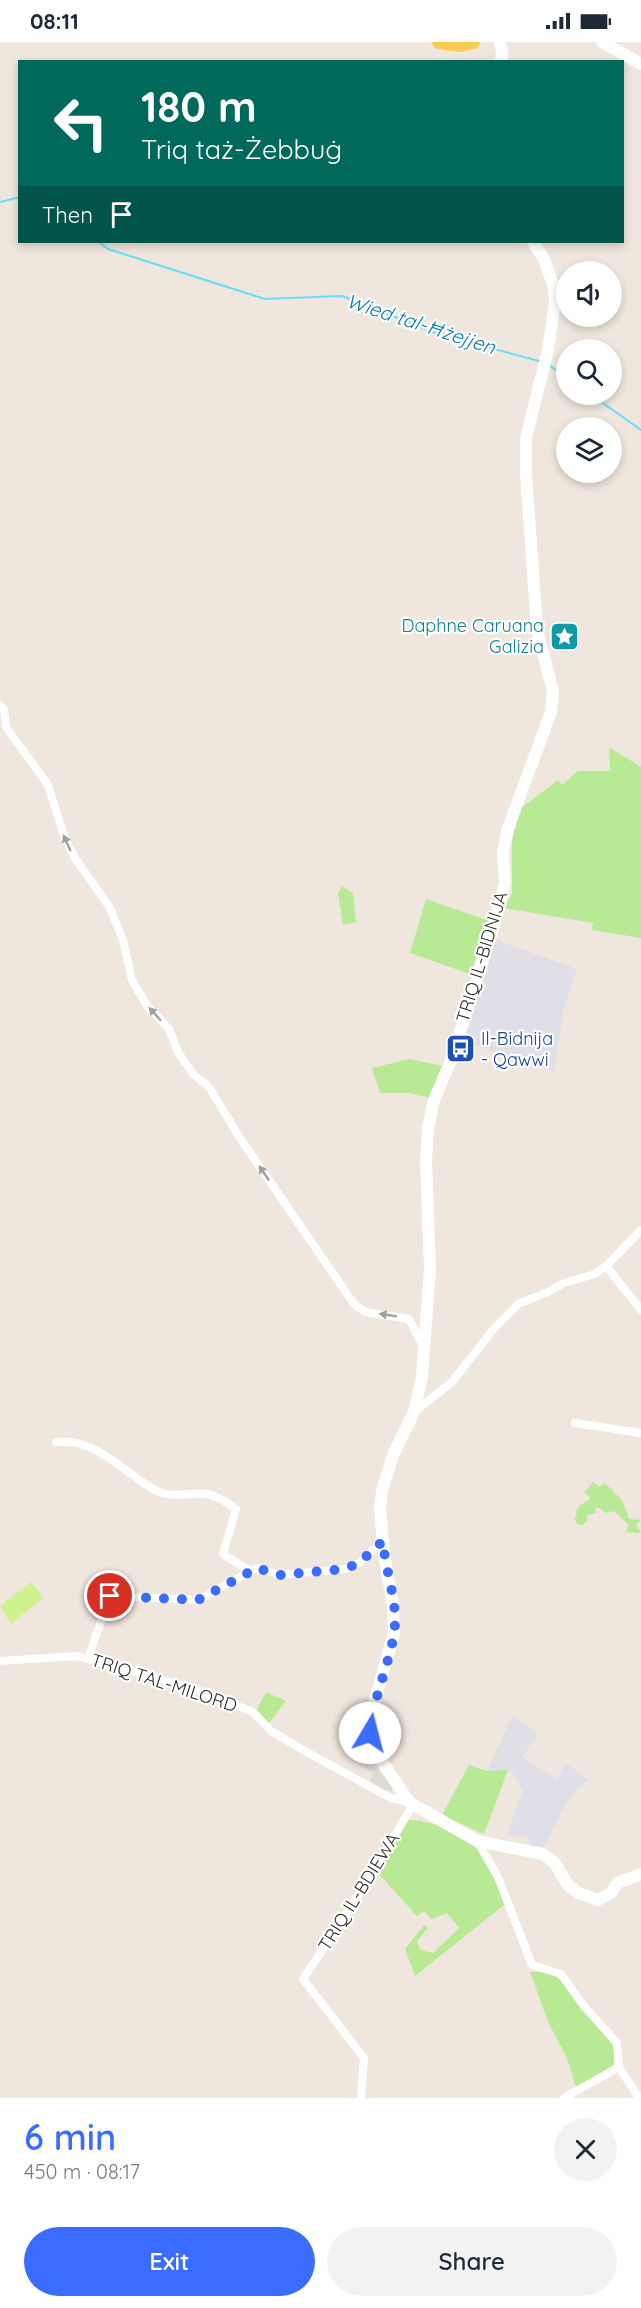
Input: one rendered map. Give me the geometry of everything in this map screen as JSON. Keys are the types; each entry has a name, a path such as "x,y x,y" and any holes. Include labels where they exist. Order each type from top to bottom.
{"main road":[{"path":"439,42 460,45 473,42"}],"street":[{"path":"495,42 500,60"},
{"path":"500,42 500,60"},
{"path":"602,42 641,64"},
{"name":"TRIQ IL-BIDNIJA","path":"411,1803 371,1745 370,1733 372,1711 394,1633 393,1606 380,1508 382,1491 393,1455 414,1412 422,1376 430,1269 426,1160 428,1128 434,1100 451,1060 495,922 505,882 503,853 507,831 551,712 553,692 537,629 526,474 526,438 548,350 555,301 554,288 544,259 534,243"},
{"path":"0,705 4,709 6,727 48,785 65,839 75,858 110,908 123,940 132,980 148,1007 169,1029 178,1052 193,1074 209,1087 246,1147 354,1304 365,1312 409,1319 421,1340 424,1352"},
{"path":"414,1412 452,1382 492,1331 518,1304 564,1283 595,1274 606,1266 641,1230"},
{"path":"606,1266 641,1310"},
{"path":"575,1423 641,1433"},
{"path":"56,1442 72,1440 98,1450 160,1492 184,1496 207,1494 225,1501 236,1509 223,1554 250,1571"},
{"path":"88,1658 110,1596 198,1600 257,1568 280,1575 345,1569 359,1563 383,1541"},
{"name":"TRIQ TAL-MILORD","path":"0,1661 76,1656 195,1689 253,1712 271,1731 301,1749 391,1798 411,1803"},
{"path":"411,1803 477,1841 543,1854 555,1863 567,1884 578,1893 598,1900 611,1893 617,1883 641,1874"},
{"name":"TRIQ IL-BDIEWA","path":"361,2098 364,2058 303,1979 373,1873 411,1803"},
{"path":"477,1841 498,1877 532,1965 561,1974 583,2005 617,2043 619,2067 639,2098"},
{"path":"564,2098 619,2067"}],"shaded area":[{"path":"496,940 577,969 563,1012 554,1072 464,1041"},
{"path":"513,1715 538,1734 522,1757 557,1779 565,1763 588,1779 569,1798 542,1851 530,1845 528,1838 524,1836 507,1835 523,1790 511,1770 487,1771"},
{"path":"367,1758 393,1787 391,1792 369,1783 373,1773 360,1765"}],"green space":[{"path":"609,747 641,767 641,938 592,930 593,923 504,908 512,894 512,841 520,809 558,780 562,785 578,771 610,771"},
{"path":"342,886 353,893 356,922 343,925 338,893"},
{"path":"426,899 489,921 470,974 410,953"},
{"path":"409,1059 443,1066 431,1098 408,1093 380,1093 372,1068"},
{"path":"593,1482 600,1487 604,1483 622,1500 629,1519 641,1520 636,1526 641,1531 639,1533 626,1532 629,1525 614,1511 606,1513 600,1508 596,1508 595,1513 586,1516 588,1520 583,1525 578,1525 574,1519 576,1512 579,1506 591,1498 584,1493"},
{"path":"31,1582 43,1598 11,1624 0,1606"},
{"path":"266,1692 286,1701 269,1723 256,1711"},
{"path":"469,1765 487,1771 508,1770 484,1834 442,1815"},
{"path":"408,1820 443,1827 474,1844 488,1865 505,1904 415,1976 405,1949 424,1925 428,1928 417,1941 420,1950 433,1953 459,1928 447,1913 431,1919 424,1911 417,1916 378,1873"},
{"path":"530,1972 553,1972 613,2045 616,2054 612,2067 576,2087 567,2058 548,2022"}],"waterway":[{"name":"Wied tal-Ħżejjen","path":"0,202 18,198"},
{"name":"Wied tal-Ħżejjen","path":"100,243 108,249 265,299 342,296 438,334 539,361"},
{"name":"Wied tal-Ħżejjen","path":"550,366 556,370"},
{"name":"Wied tal-Ħżejjen","path":"606,405 641,430"}],"place":[{"name":"Daphne Caruana Galizia","path":"565,636"},
{"name":"Il-Bidnija - Qawwi","path":"460,1049"}],"route":[{"path":"110,1596 115,1594 198,1600 257,1568 280,1575 345,1569 359,1563 383,1541 393,1606 394,1633 372,1711 370,1733"}]}
